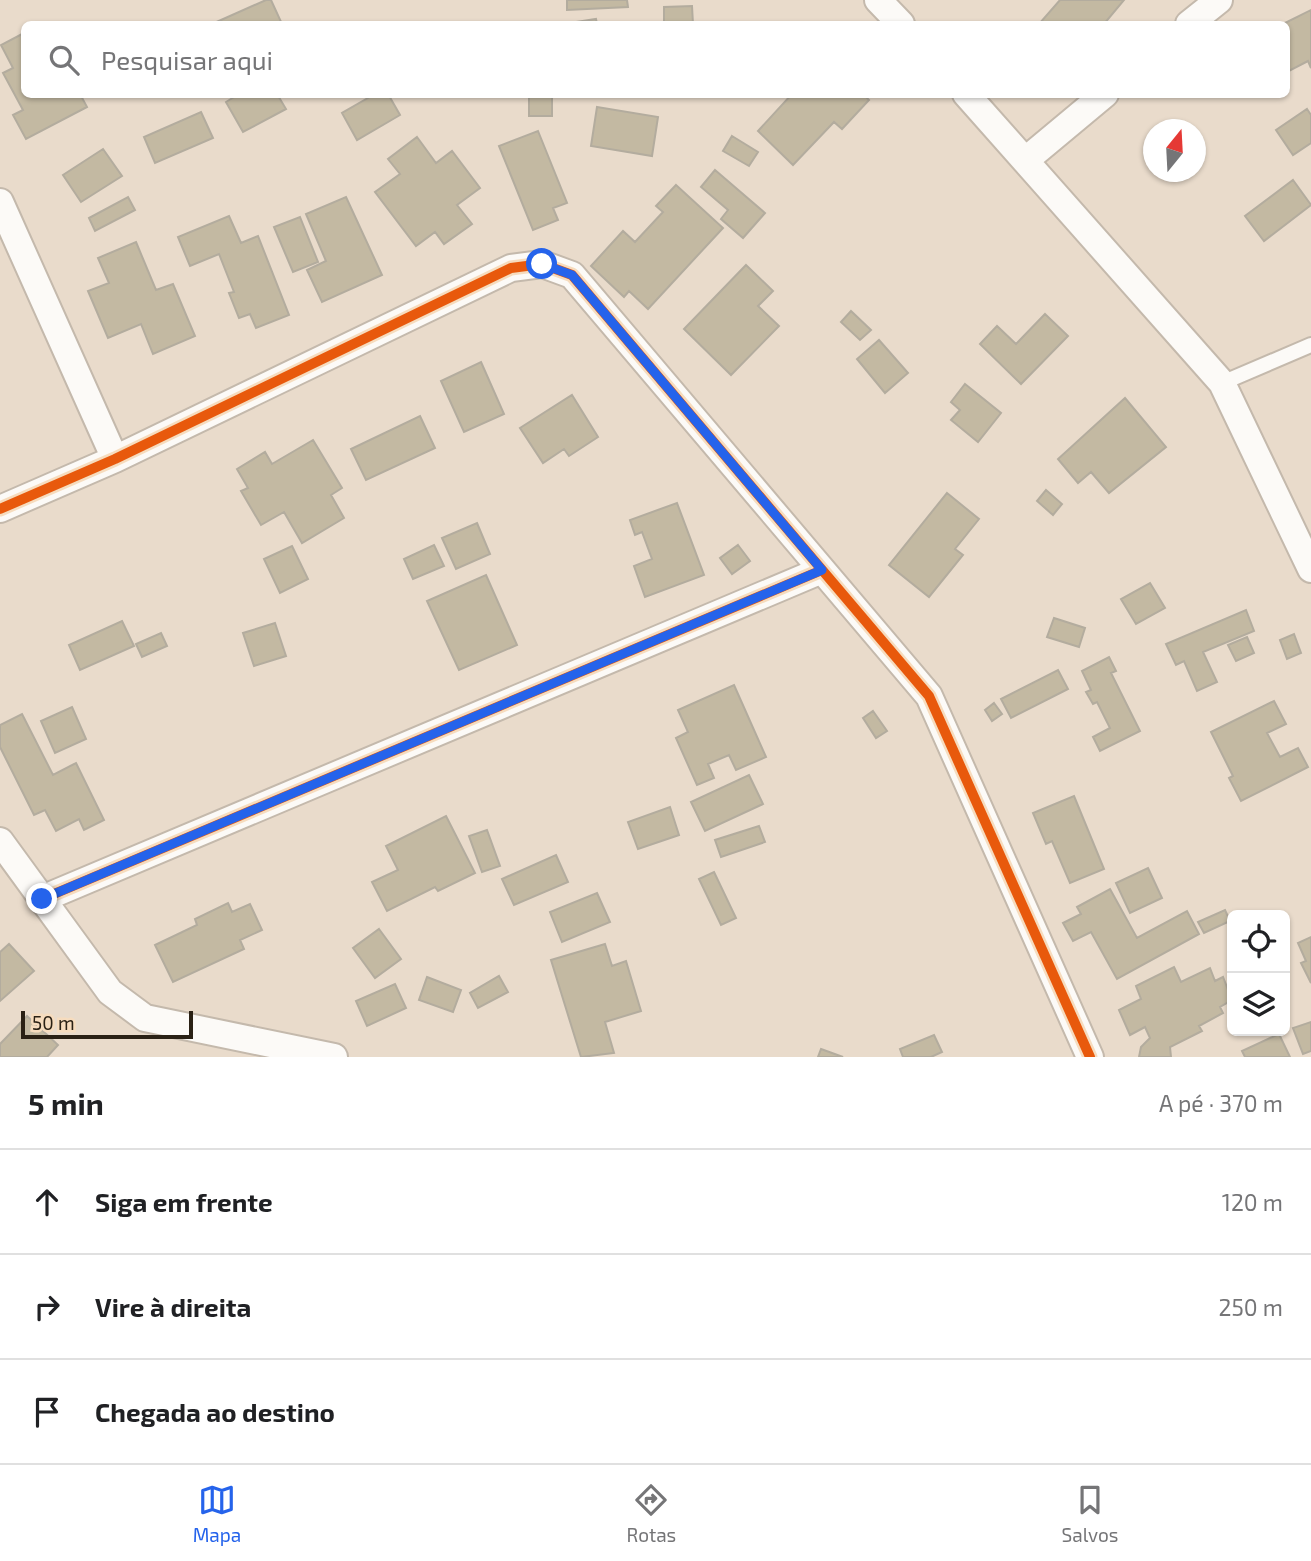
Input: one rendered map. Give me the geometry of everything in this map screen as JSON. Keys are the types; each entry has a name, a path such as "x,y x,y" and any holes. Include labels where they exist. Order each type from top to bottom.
{"street":[{"path":"878,0 898,21"},
{"path":"1193,21 1219,0"},
{"path":"970,98 1027,159 1222,383 1311,569"},
{"path":"1027,159 1100,98"},
{"path":"0,202 115,459"},
{"path":"0,509 115,459 511,268 542,264 572,275 929,696 1090,1057"},
{"path":"42,899 822,570"},
{"path":"0,842 110,992 145,1018 334,1057"}],"lane":[{"path":"1222,383 1311,345"}],"building":[{"path":"271,0 281,21 219,21"},
{"path":"567,0 627,0 628,7 567,10"},
{"path":"1060,0 1124,0 1106,21 1042,21"},
{"path":"692,6 693,21 664,21 664,7"},
{"path":"1311,10 1311,68 1308,61 1290,70 1289,21"},
{"path":"21,35 21,98 82,98 87,107 26,139 13,115 23,110 3,73 13,68 1,45"},
{"path":"232,98 279,98 286,109 243,132 226,102"},
{"path":"368,98 390,98 400,115 357,140 342,113"},
{"path":"529,98 552,98 552,116 529,116"},
{"path":"788,98 869,100 842,129 834,122 793,165 758,131"},
{"path":"597,107 658,117 652,156 591,146"},
{"path":"1307,109 1311,115 1311,143 1293,155 1276,130"},
{"path":"201,112 213,138 155,163 144,137"},
{"path":"538,131 567,203 553,208 558,220 533,230 499,146"},
{"path":"732,136 758,152 749,166 723,151"},
{"path":"417,137 436,163 452,151 480,188 457,205 472,224 444,244 435,232 416,246 375,192 400,174 388,159"},
{"path":"103,149 122,176 81,202 63,175"},
{"path":"715,170 765,213 743,238 721,219 728,210 701,187"},
{"path":"1293,180 1311,205 1264,241 1245,216"},
{"path":"676,185 723,228 648,309 629,291 624,297 591,266 623,231 635,242 663,212 656,206"},
{"path":"128,197 135,210 95,231 89,218"},
{"path":"346,197 382,275 322,302 307,270 326,261 306,214"},
{"path":"229,216 241,243 258,236 289,315 256,328 250,314 239,318 229,293 234,292 219,254 190,266 178,237"},
{"path":"300,217 318,262 293,272 274,227"},
{"path":"136,242 156,290 173,284 195,336 153,354 141,324 108,338 88,291 109,283 98,258"},
{"path":"746,265 773,291 758,306 779,326 731,375 684,329"},
{"path":"851,311 871,330 860,340 841,322"},
{"path":"1045,314 1068,336 1021,384 980,344 997,326 1016,344"},
{"path":"879,340 908,373 885,393 857,359"},
{"path":"481,362 504,414 464,432 441,381"},
{"path":"965,384 1001,413 978,442 951,420 960,410 951,402"},
{"path":"572,395 598,437 569,456 564,449 543,463 520,428"},
{"path":"1125,398 1166,447 1109,493 1091,472 1078,483 1058,459"},
{"path":"420,416 435,448 366,480 351,449"},
{"path":"313,440 342,488 331,495 344,518 302,543 284,512 261,525 241,491 248,488 237,469 265,452 272,464"},
{"path":"1046,490 1062,504 1053,515 1037,501"},
{"path":"947,493 979,519 955,549 963,555 929,597 889,565"},
{"path":"677,503 704,575 645,597 634,566 652,559 642,532 635,535 630,520"},
{"path":"477,523 490,554 456,569 442,538"},
{"path":"434,545 444,566 413,579 404,559"},
{"path":"738,545 750,561 732,574 720,558"},
{"path":"292,546 308,579 280,593 264,559"},
{"path":"486,575 517,645 459,670 427,601"},
{"path":"1150,583 1165,608 1136,624 1121,599"},
{"path":"1246,610 1254,631 1203,652 1217,682 1197,691 1184,661 1176,665 1166,644"},
{"path":"1054,618 1085,628 1079,647 1047,637"},
{"path":"122,621 134,646 80,670 69,645"},
{"path":"275,623 286,656 254,666 243,633"},
{"path":"161,633 167,646 142,657 136,644"},
{"path":"1294,634 1301,653 1287,659 1280,640"},
{"path":"1247,637 1254,653 1236,661 1228,645"},
{"path":"1109,657 1116,671 1111,673 1140,731 1100,751 1093,737 1110,728 1097,702 1093,704 1086,692 1091,690 1082,671"},
{"path":"1058,670 1068,689 1011,718 1001,699"},
{"path":"734,685 766,757 736,770 729,755 708,764 714,778 697,785 676,738 688,732 678,710"},
{"path":"1274,701 1286,724 1267,733 1280,757 1298,748 1308,767 1241,801 1229,778 1233,776 1211,732"},
{"path":"994,703 1002,714 992,721 985,710"},
{"path":"72,707 86,739 55,753 41,721"},
{"path":"873,711 887,731 876,738 863,718"},
{"path":"22,714 53,775 76,763 104,820 84,830 79,819 56,831 45,810 34,815 0,747 0,725"},
{"path":"749,775 763,804 705,831 691,802"},
{"path":"1074,796 1104,869 1070,883 1052,841 1046,844 1033,813"},
{"path":"670,807 679,835 638,849 628,822"},
{"path":"446,816 475,873 438,891 435,887 387,911 372,882 398,870 386,846"},
{"path":"759,826 765,842 721,857 715,840"},
{"path":"487,830 500,866 482,872 469,836"},
{"path":"556,855 568,882 514,905 502,879"},
{"path":"1148,868 1162,898 1130,913 1116,883"},
{"path":"714,872 736,918 721,925 699,879"},
{"path":"1110,889 1137,938 1187,911 1199,934 1117,979 1091,932 1073,941 1063,923 1081,914 1077,907"},
{"path":"597,893 610,922 562,942 550,912"},
{"path":"228,903 232,912 250,904 262,930 240,940 244,949 173,982 155,945 197,925 195,919"},
{"path":"1225,910 1227,914 1227,922 1204,933 1198,922"},
{"path":"379,929 401,959 375,978 353,948"},
{"path":"1311,937 1311,983 1301,963 1306,961 1298,943"},
{"path":"9,944 34,971 0,1001 0,952"},
{"path":"605,944 612,966 626,961 641,1011 605,1022 614,1053 581,1057 551,960"},
{"path":"1174,967 1181,982 1210,968 1215,981 1223,977 1227,987 1227,1003 1220,1007 1223,1013 1199,1026 1202,1031 1170,1047 1171,1057 1139,1057 1141,1047 1150,1038 1145,1027 1130,1035 1119,1010 1141,999 1136,986"},
{"path":"499,976 508,992 478,1008 470,993"},
{"path":"427,977 461,990 453,1012 419,1000"},
{"path":"395,984 406,1008 367,1026 356,1001"},
{"path":"27,1016 58,1045 47,1057 0,1057 0,1044"},
{"path":"1311,1022 1311,1051 1303,1054 1293,1028"},
{"path":"934,1035 942,1052 931,1057 903,1057 900,1049"},
{"path":"1280,1036 1290,1057 1245,1057 1242,1051"},
{"path":"821,1049 843,1057 818,1057"}],"cycle path":[{"path":"0,509 115,459 511,268 542,264 572,275 929,696 1090,1057"},
{"path":"42,899 822,570"}],"route":[{"path":"42,899 822,570 572,275 542,264"}]}
